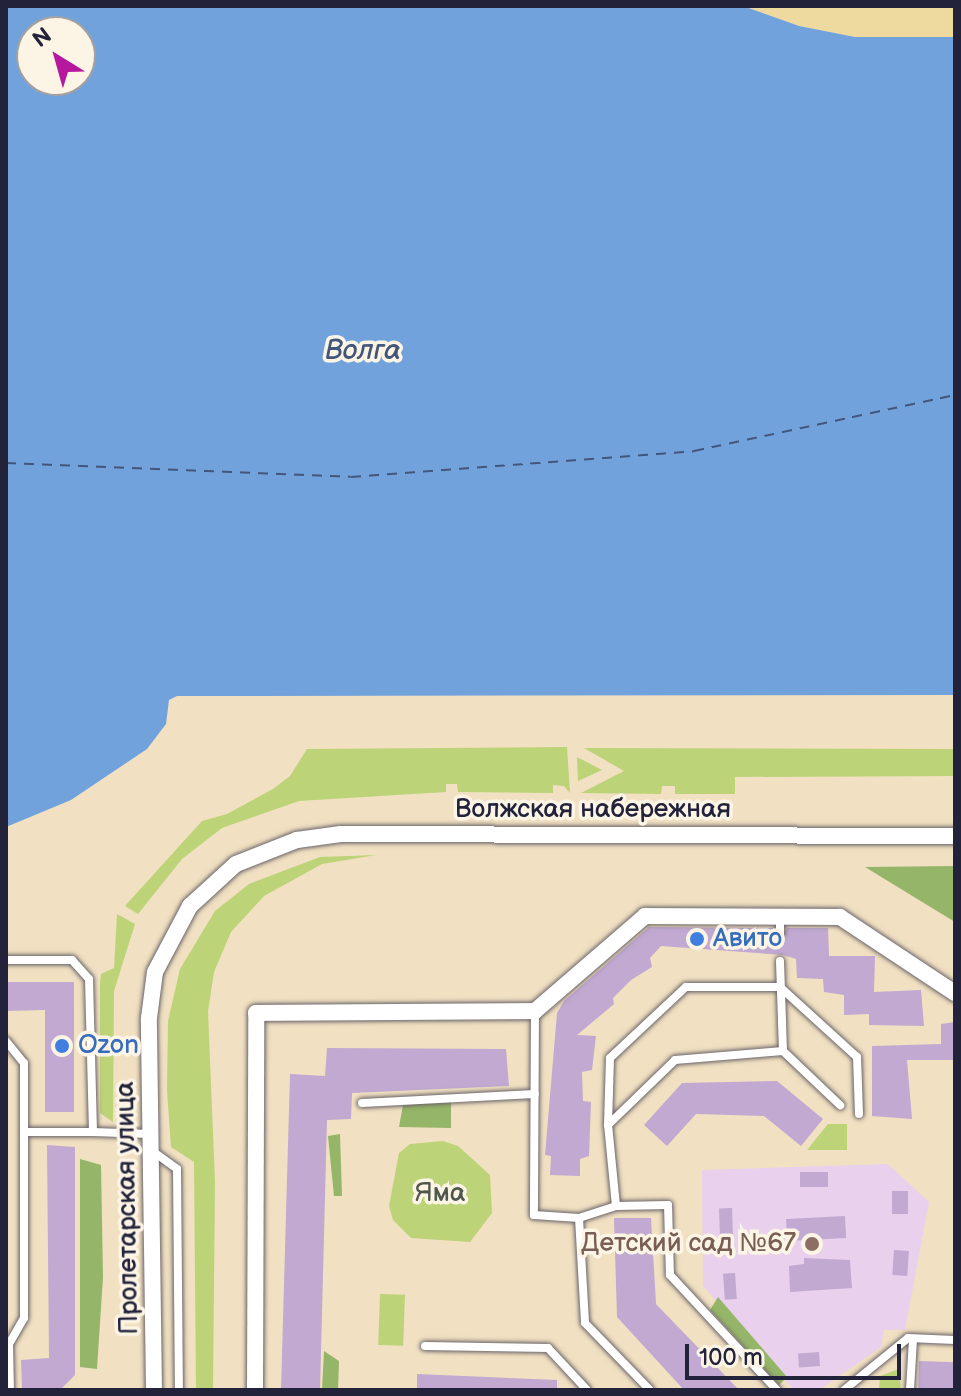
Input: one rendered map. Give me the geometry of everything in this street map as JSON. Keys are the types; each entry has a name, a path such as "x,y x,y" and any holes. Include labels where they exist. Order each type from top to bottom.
{"street":[{"name":"Волжская набережная","path":"236,864 297,840 341,834 955,836"},
{"name":"Пролетарская улица","path":"154,1390 149,1018 155,972 190,906 236,864"},
{"path":"255,1390 256,1013 535,1011 645,916 840,917 955,993"}],"lane":[{"path":"780,916 780,933"},
{"path":"6,960 72,960 87,974 93,1132"},
{"path":"780,961 783,1051 840,1105"},
{"path":"616,1206 608,1125 610,1058 686,987 780,987 857,1057 859,1114"},
{"path":"535,1011 534,1215 579,1218 616,1206 668,1205 670,1275 777,1390"},
{"path":"6,1041 24,1063 24,1318 9,1344 10,1390"},
{"path":"608,1125 675,1060 783,1051"},
{"path":"362,1103 535,1094"},
{"path":"24,1132 93,1132 151,1142 177,1169 179,1390"},
{"path":"579,1218 585,1323 650,1390"},
{"path":"844,1390 913,1339 955,1340"},
{"path":"910,1390 913,1339"},
{"path":"425,1346 548,1348 587,1390"}],"shaded area":[{"name":"Детский сад №67","path":"888,1164 929,1202 905,1330 884,1330 881,1347 819,1390 794,1390 703,1286 702,1170"}],"green space":[{"path":"567,747 570,793 564,786 553,785 553,793 458,792 457,784 446,784 446,792 299,801 222,828 182,859 138,914 125,906 202,821 227,814 273,789 290,776 307,749"},
{"path":"584,748 955,749 955,776 735,777 735,794 675,794 675,786 662,786 661,794 581,793 624,771"},
{"path":"577,757 602,770 578,781"},
{"path":"376,855 322,864 264,896 231,932 214,972 208,1011 215,1182 213,1390 196,1390 194,1162 171,1147 167,1090 168,1021 180,969 215,911 249,884 320,857"},
{"path":"955,866 955,922 865,867"},
{"path":"117,914 135,924 114,991 113,1122 100,1113 100,984 101,974 114,968"},
{"path":"451,1101 451,1128 399,1127 403,1105"},
{"path":"828,1124 847,1124 847,1150 807,1150"},
{"path":"340,1134 342,1196 334,1196 328,1136"},
{"name":"Яма","path":"443,1141 458,1146 490,1175 492,1213 470,1242 411,1238 393,1220 389,1206 399,1153 410,1144"},
{"path":"80,1159 101,1165 103,1277 97,1369 80,1367"},
{"path":"380,1294 405,1295 403,1346 378,1345"},
{"path":"718,1297 787,1377 779,1385 710,1310"},
{"path":"324,1351 339,1361 338,1390 322,1390"},
{"path":"899,1369 901,1390 879,1390 880,1376"}],"sand":[{"path":"743,6 955,6 955,37 855,37 799,26"}],"water":[{"name":"Волга","path":"6,6 743,6 799,26 855,37 955,37 955,695 177,696 169,700 166,724 147,749 71,800 6,827"}],"building":[{"path":"649,927 773,928 779,940 787,928 828,928 829,956 875,956 874,992 921,990 924,1026 869,1025 869,1014 844,1015 844,995 824,992 823,979 797,978 796,959 783,955 661,946 650,958 652,967 631,980 613,998 614,1004 577,1035 596,1036 592,1070 582,1072 583,1101 591,1102 589,1156 580,1159 580,1176 550,1175 551,1156 545,1155 557,1013 564,1001"},
{"path":"6,982 74,982 74,1112 45,1112 45,1010 6,1011"},
{"path":"955,1022 955,1060 907,1060 912,1119 872,1116 872,1046 941,1044 941,1024"},
{"path":"327,1048 506,1049 509,1086 352,1093 351,1119 327,1120 320,1390 281,1390 290,1074 325,1076"},
{"path":"777,1081 823,1119 801,1146 764,1116 696,1114 667,1146 644,1125 682,1083"},
{"path":"47,1145 75,1147 75,1375 60,1390 22,1390 21,1360 49,1358"},
{"path":"800,1172 828,1172 828,1187 800,1187"},
{"path":"892,1191 908,1191 908,1214 892,1214"},
{"path":"719,1208 732,1208 733,1234 720,1234"},
{"path":"845,1216 846,1238 787,1241 786,1219"},
{"path":"614,1218 651,1218 656,1304 739,1390 684,1390 617,1317"},
{"path":"894,1250 909,1251 907,1276 892,1275"},
{"path":"804,1258 850,1260 852,1288 790,1292 789,1266 804,1264"},
{"path":"735,1273 737,1299 725,1300 723,1274"},
{"path":"819,1352 820,1366 799,1367 798,1353"},
{"path":"919,1361 955,1362 954,1390 918,1390"},
{"path":"417,1374 557,1380 557,1390 417,1390"}],"ferry route":[{"path":"6,463 351,477 694,451 955,395"}],"place":[{"name":"Авито","path":"697,939"},
{"name":"Ozon","path":"62,1046"},
{"name":"Детский сад №67","path":"812,1244"}]}
